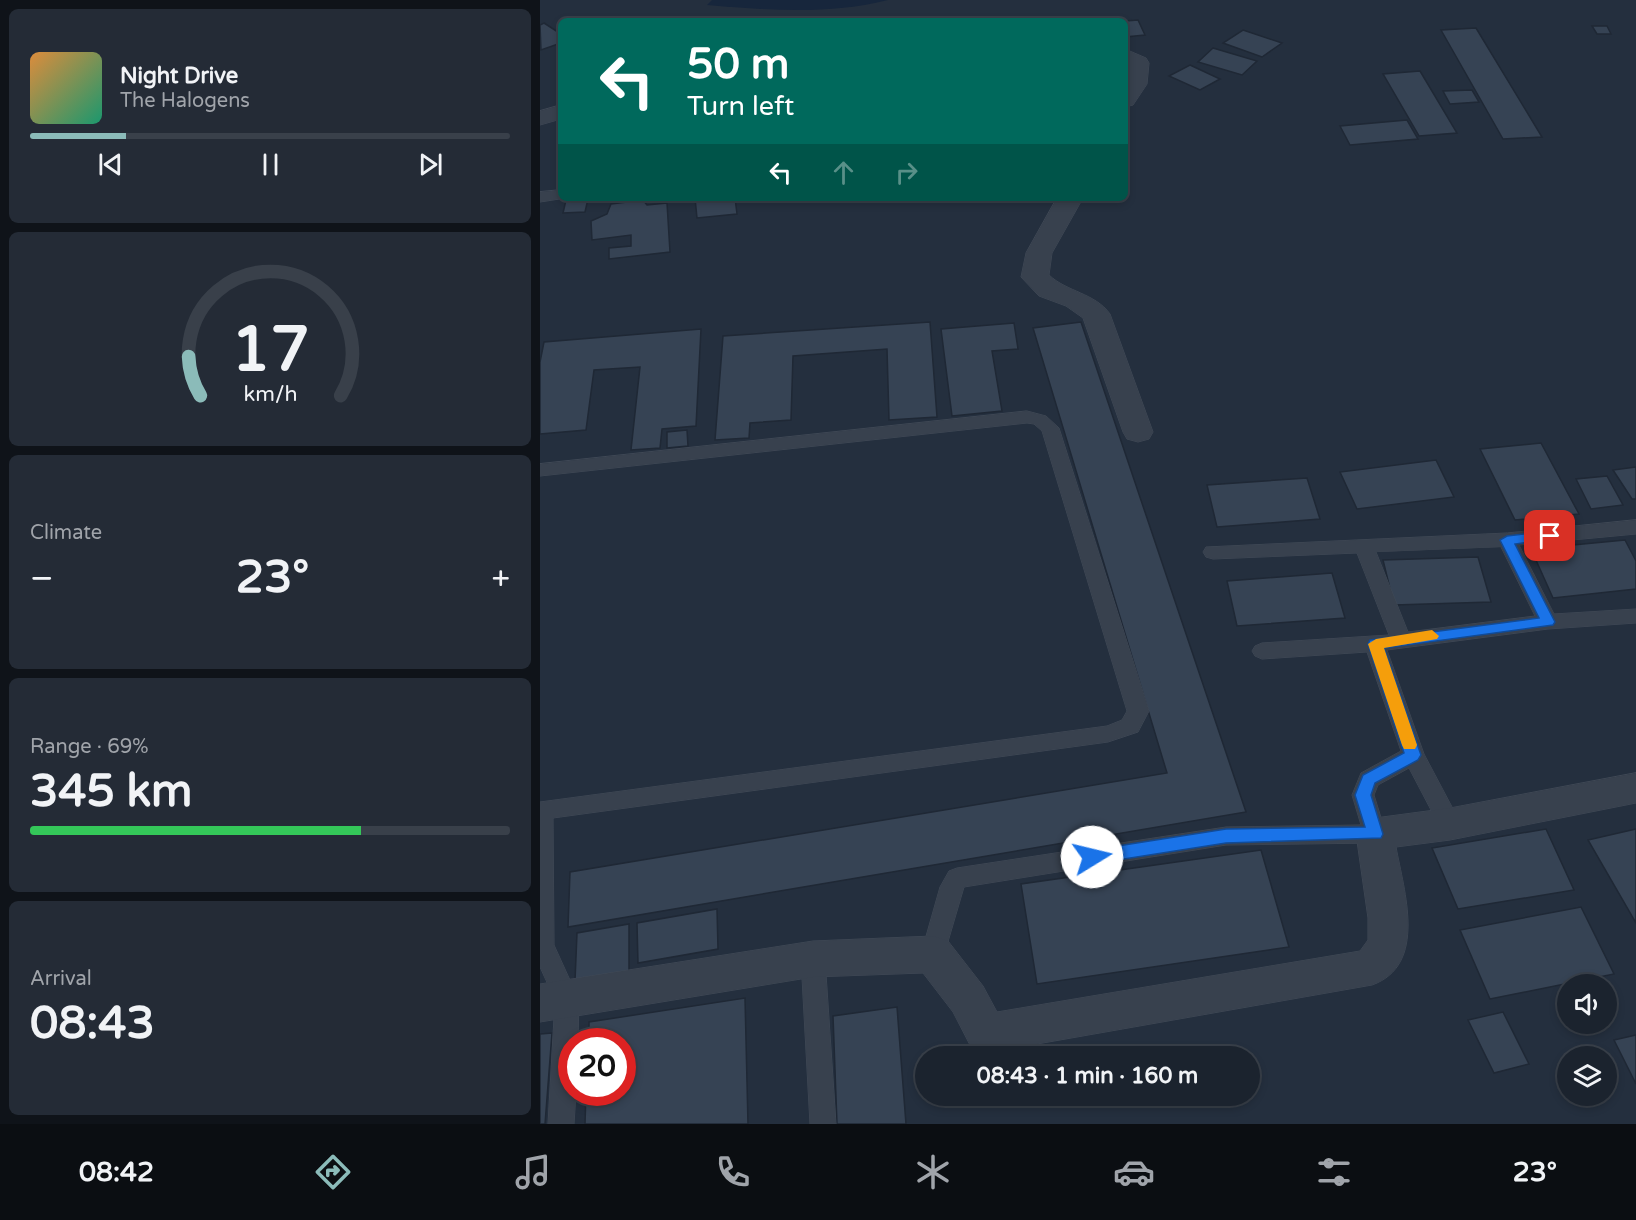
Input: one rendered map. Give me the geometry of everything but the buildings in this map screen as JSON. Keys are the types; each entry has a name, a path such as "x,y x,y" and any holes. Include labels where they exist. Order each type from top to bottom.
{"street":[{"path":"1128,58 1138,63 1134,84 1128,95"},
{"path":"540,118 558,113"},
{"path":"1068,201 1039,253 1035,277 1049,290 1076,300 1096,315 1138,432"},
{"path":"554,1002 813,959 933,954 968,999 986,1033 1372,967 1388,944 1388,918 1375,834 1450,824 1636,788"}],"lane":[{"path":"540,197 558,195"},
{"path":"540,470 1027,417 1040,420 1050,428 1137,711 1130,726 1108,734 541,811 542,945 554,1002 561,1124"},
{"path":"1213,552 1365,548 1507,540 1636,527"},
{"path":"1507,540 1548,622"},
{"path":"1365,548 1401,639"},
{"path":"1262,651 1376,644 1548,622 1636,616"},
{"path":"1376,644 1413,755 1450,824"},
{"path":"933,954 952,887 957,878 1226,836 1375,834 1363,795 1369,779 1413,755"},
{"path":"813,959 823,1124"}],"water":[{"path":"712,0 888,0 844,8 798,10 707,5"}],"slow traffic":[{"path":"1409,745 1376,644 1432,636"}],"route":[{"path":"1092,857 1226,836 1375,834 1363,795 1369,779 1413,755 1376,644 1548,622 1507,540 1550,536"}]}
